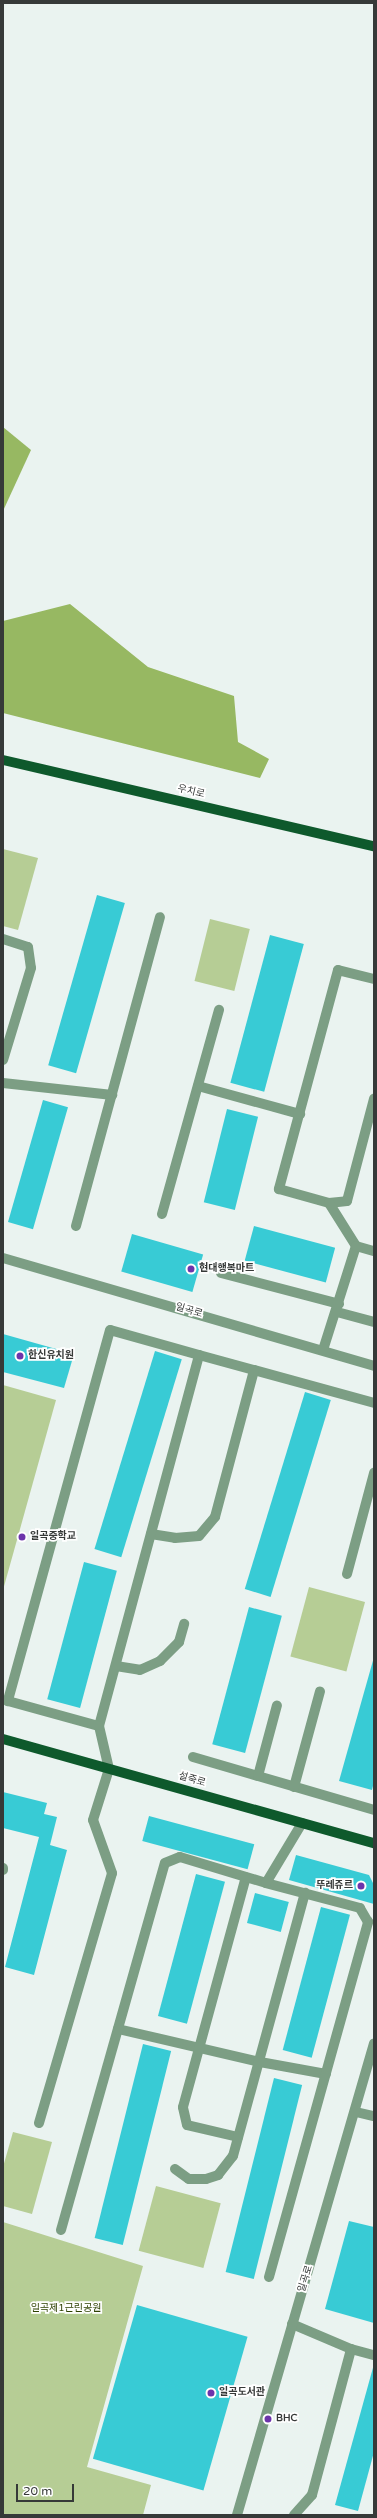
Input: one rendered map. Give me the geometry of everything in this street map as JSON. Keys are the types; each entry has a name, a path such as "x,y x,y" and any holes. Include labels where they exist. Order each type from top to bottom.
{"main road":[{"name":"우치로","path":"3,760 374,846"},
{"name":"설죽로","path":"3,1739 374,1843"}],"street":[{"path":"76,1226 160,917"},
{"path":"3,939 28,947 31,968 3,1060"},
{"path":"374,979 338,970 280,1190 329,1203 347,1201 374,1099"},
{"path":"162,1214 219,1010"},
{"path":"3,1083 112,1094"},
{"path":"198,1086 300,1114"},
{"path":"329,1203 356,1246 374,1251"},
{"path":"323,1350 338,1308 356,1246"},
{"name":"일곡로","path":"3,1258 374,1366"},
{"path":"221,1273 338,1308 374,1322"},
{"path":"100,1726 8,1701 110,1330 374,1403"},
{"path":"39,2123 112,1873 93,1820 109,1769 100,1726 199,1355"},
{"path":"151,1534 175,1538 199,1536 215,1517 254,1370"},
{"path":"347,1574 374,1473"},
{"path":"116,1666 140,1670 160,1661 180,1642 184,1624"},
{"path":"294,1787 320,1690"},
{"path":"258,1776 278,1705"},
{"path":"193,1757 374,1810"},
{"path":"266,1883 302,1823"},
{"path":"61,2230 165,1863 180,1857 266,1883 360,1908 368,1922 269,2277"},
{"path":"238,2138 187,2125 183,2107 201,2047 246,1877"},
{"path":"175,2170 189,2179 206,2179 218,2175 233,2156 260,2062 305,1893"},
{"path":"118,2029 201,2047 260,2062 326,2074"},
{"name":"일곡로","path":"237,2515 292,2324 356,2112 374,2044"},
{"path":"356,2112 374,2116"},
{"path":"292,2324 351,2349 374,2355"},
{"path":"294,2515 312,2495 351,2349"}],"green space":[{"path":"3,427 31,450 3,511"},
{"path":"70,604 148,667 234,696 238,742 269,759 260,778 3,713 3,621"},
{"path":"3,849 38,858 18,930 3,926"},
{"path":"210,919 250,929 234,991 195,981"},
{"path":"3,1385 56,1400 3,1590"},
{"path":"309,1587 365,1602 346,1672 290,1657"},
{"path":"13,2132 52,2142 32,2214 3,2206 3,2167"},
{"path":"156,2186 221,2203 203,2268 139,2251"},
{"name":"일곡제1근린공원","path":"3,2222 143,2266 87,2467 151,2485 143,2515 3,2515"}],"building":[{"path":"97,895 125,903 76,1073 48,1065"},
{"path":"270,935 304,944 264,1092 230,1083"},
{"path":"43,1100 68,1107 33,1229 8,1222"},
{"path":"227,1109 258,1117 235,1210 204,1202"},
{"path":"254,1226 335,1248 326,1283 245,1261"},
{"path":"132,1234 203,1254 192,1292 121,1271"},
{"path":"3,1334 74,1354 64,1388 3,1372"},
{"path":"155,1351 182,1359 121,1557 94,1549"},
{"path":"305,1392 331,1400 271,1597 245,1589"},
{"path":"84,1562 117,1571 80,1708 47,1699"},
{"path":"249,1607 282,1616 245,1753 212,1744"},
{"path":"374,1657 374,1782 372,1790 339,1781"},
{"path":"3,1792 47,1803 44,1814 57,1817 50,1845 67,1850 34,1975 5,1967 39,1837 3,1828"},
{"path":"149,1816 254,1844 248,1869 142,1841"},
{"path":"296,1855 369,1875 374,1885 374,1904 289,1880"},
{"path":"196,1874 225,1882 187,2024 158,2016"},
{"path":"255,1893 289,1902 281,1932 247,1923"},
{"path":"321,1907 350,1915 312,2058 283,2050"},
{"path":"143,2044 171,2051 123,2245 95,2238"},
{"path":"274,2078 302,2085 254,2279 226,2272"},
{"path":"349,2221 374,2227 374,2323 325,2309"},
{"path":"137,2305 248,2337 203,2491 93,2459"},
{"path":"374,2364 374,2452 358,2511 335,2505"}],"place":[{"name":"현대행복마트","path":"191,1269"},
{"name":"한신유치원","path":"20,1356"},
{"name":"일곡중학교","path":"22,1537"},
{"name":"뚜레쥬르","path":"361,1886"},
{"name":"일곡도서관","path":"211,2393"},
{"name":"BHC","path":"268,2419"}]}
